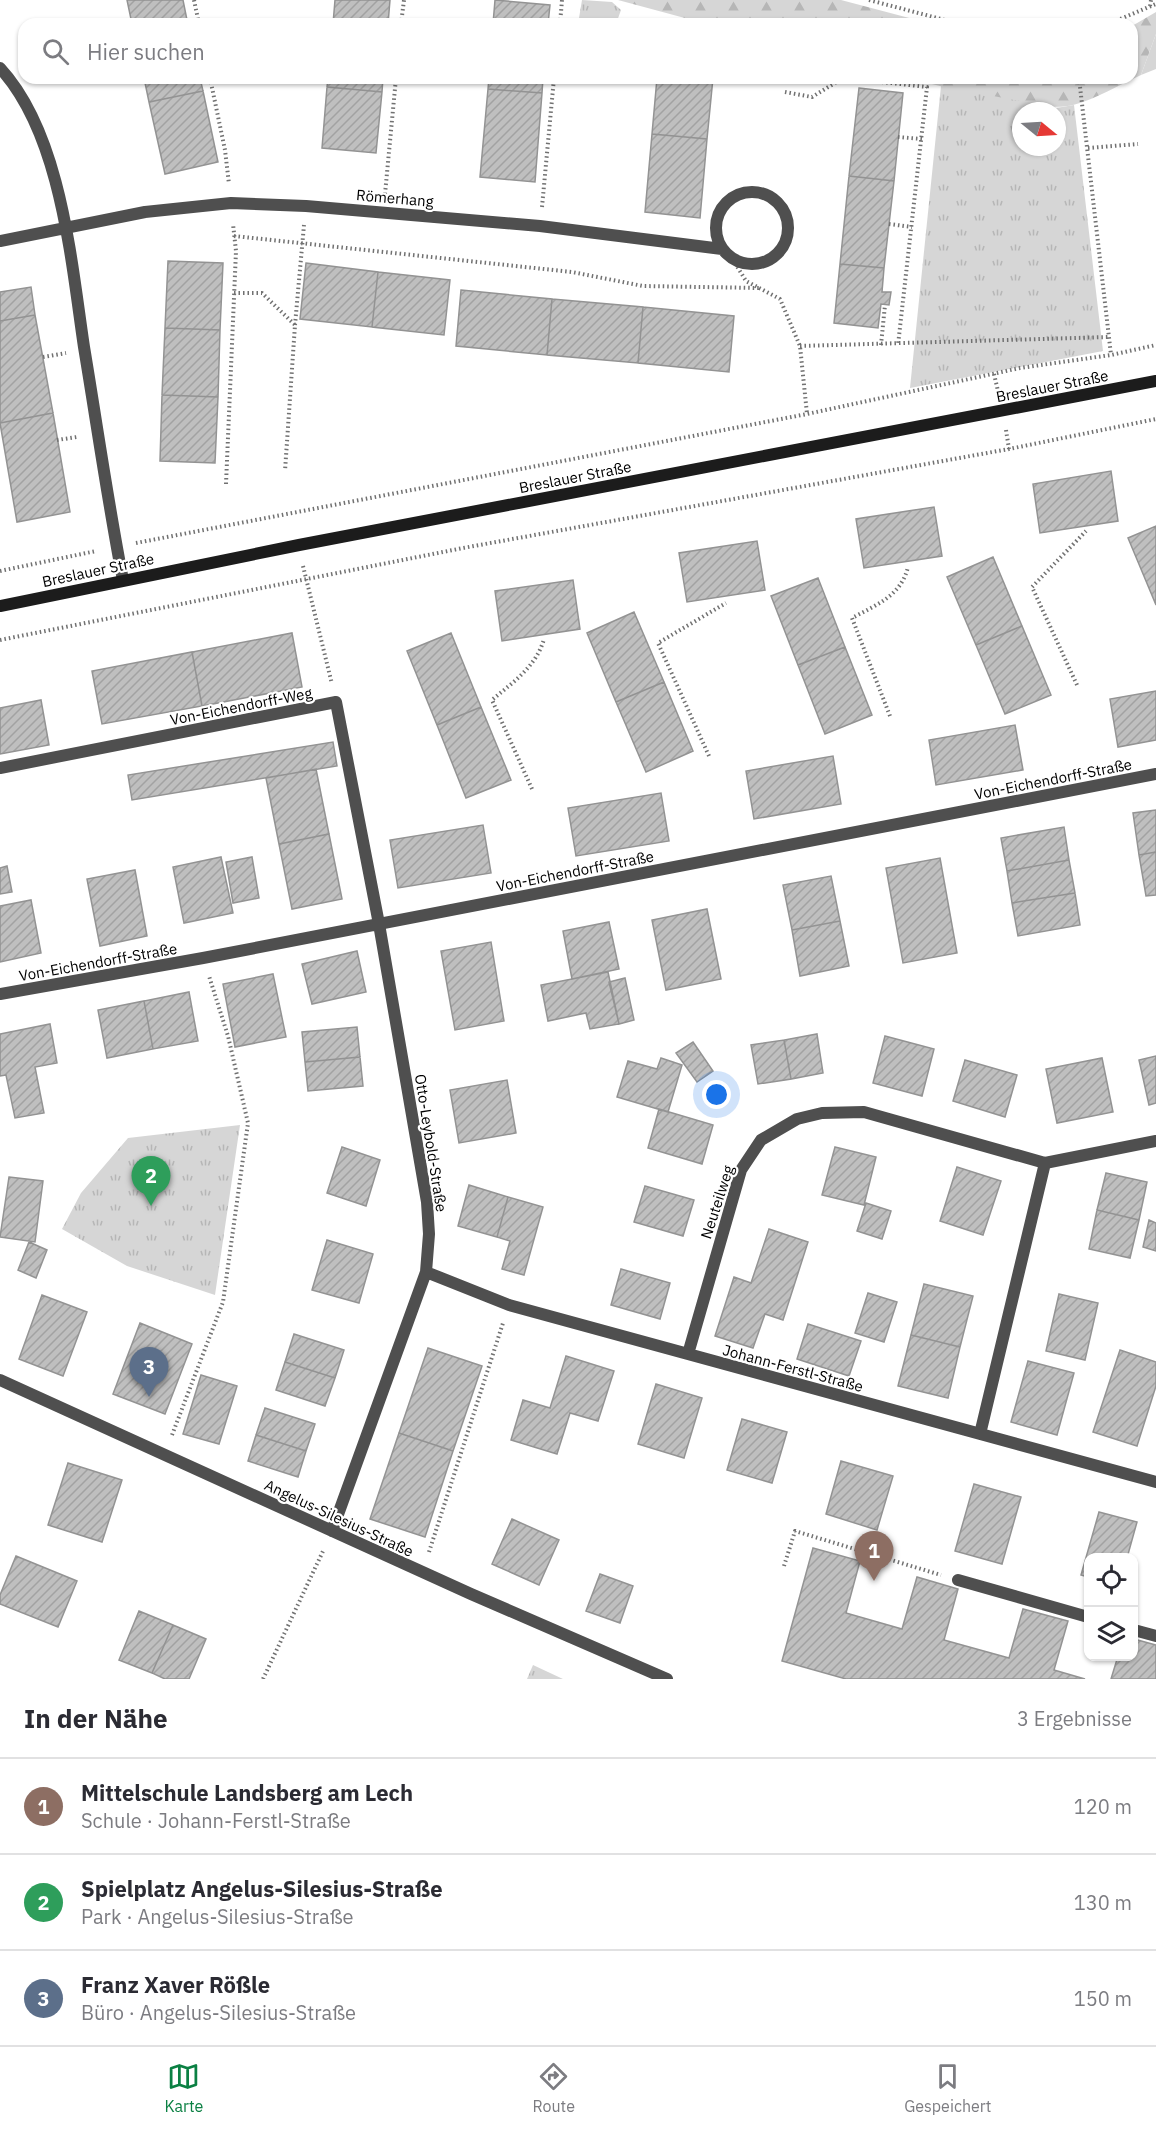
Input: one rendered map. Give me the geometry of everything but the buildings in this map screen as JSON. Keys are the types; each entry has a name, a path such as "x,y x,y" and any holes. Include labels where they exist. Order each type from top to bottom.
{"main road":[{"name":"Breslauer Straße","path":"0,606 299,545 1156,381"}],"street":[{"path":"0,68 9,78 46,147 66,228 123,580"},
{"name":"Römerhang","path":"0,241 145,212 231,204 306,206 540,226 727,253 754,264 776,254 788,233 788,221 776,200 754,191 730,198 717,218 717,239 727,253"},
{"path":"336,702 379,924"},
{"name":"Von-Eichendorff-Weg","path":"0,768 336,702"},
{"name":"Von-Eichendorff-Straße","path":"0,994 203,958 1156,774"},
{"name":"Otto-Leybold-Straße","path":"332,1531 426,1272 429,1234 427,1202 379,924"},
{"name":"Neuteilweg","path":"688,1354 741,1170 760,1140 797,1119 822,1113 864,1112 1045,1163 1156,1141"},
{"path":"980,1434 1045,1163"},
{"name":"Johann-Ferstl-Straße","path":"426,1272 509,1305 1156,1482"},
{"name":"Angelus-Silesius-Straße","path":"0,1380 165,1453 422,1572 625,1663 667,1679"},
{"path":"958,1580 1084,1616"},
{"path":"1138,1631 1156,1636"}],"path":[{"path":"194,0 198,18"},
{"path":"402,18 404,0"},
{"path":"560,18 562,0"},
{"path":"869,0 937,18"},
{"path":"1150,6 1151,0"},
{"path":"1122,18 1156,4"},
{"path":"211,84 225,150 234,236 234,293 226,484"},
{"path":"384,212 395,84"},
{"path":"540,226 553,84"},
{"path":"785,92 812,97 834,84"},
{"path":"898,345 927,87 899,84"},
{"path":"1080,84 1111,355"},
{"path":"898,137 922,139"},
{"path":"1088,148 1138,144"},
{"path":"285,471 306,206"},
{"path":"889,224 912,227"},
{"path":"234,236 572,272 643,286 760,288"},
{"path":"727,253 746,281 780,299 800,346 807,414"},
{"path":"234,293 262,292 295,325"},
{"path":"881,345 885,305"},
{"path":"800,346 898,345 1109,337"},
{"path":"0,571 807,414 1020,368 1111,355 1156,345"},
{"path":"0,640 306,579 1156,419"},
{"path":"1077,685 1032,587 1086,531"},
{"path":"299,545 336,702"},
{"path":"890,716 852,618 896,592 908,567"},
{"path":"709,756 658,643 726,603"},
{"path":"532,789 492,700 531,666 541,652 544,639"},
{"path":"165,1453 222,1302 248,1123 228,1036 203,958"},
{"path":"422,1572 509,1305"},
{"path":"263,1679 332,1531"},
{"path":"784,1566 795,1531 958,1580"}],"green space":[{"path":"582,0 612,2 621,10 618,18 579,18"},
{"path":"618,0 841,0 909,18 685,18"},
{"path":"1156,12 1156,34 1141,75 1138,76 1138,22"},
{"path":"1156,34 1156,69 1141,75"},
{"path":"933,84 1123,84 1073,105 1066,106 1066,102 1012,102"},
{"path":"941,86 1025,102 1012,102 1012,156 1066,156 1066,106 1074,105 1103,351 910,388"},
{"path":"240,1125 215,1295 127,1266 62,1229 81,1193 128,1138"},
{"path":"533,1665 563,1679 527,1679"}],"place":[{"name":"Spielplatz Angelus-Silesius-Straße","path":"151,1206"},
{"name":"Franz Xaver Rößle","path":"149,1397"},
{"name":"Mittelschule Landsberg am Lech","path":"874,1581"}]}
